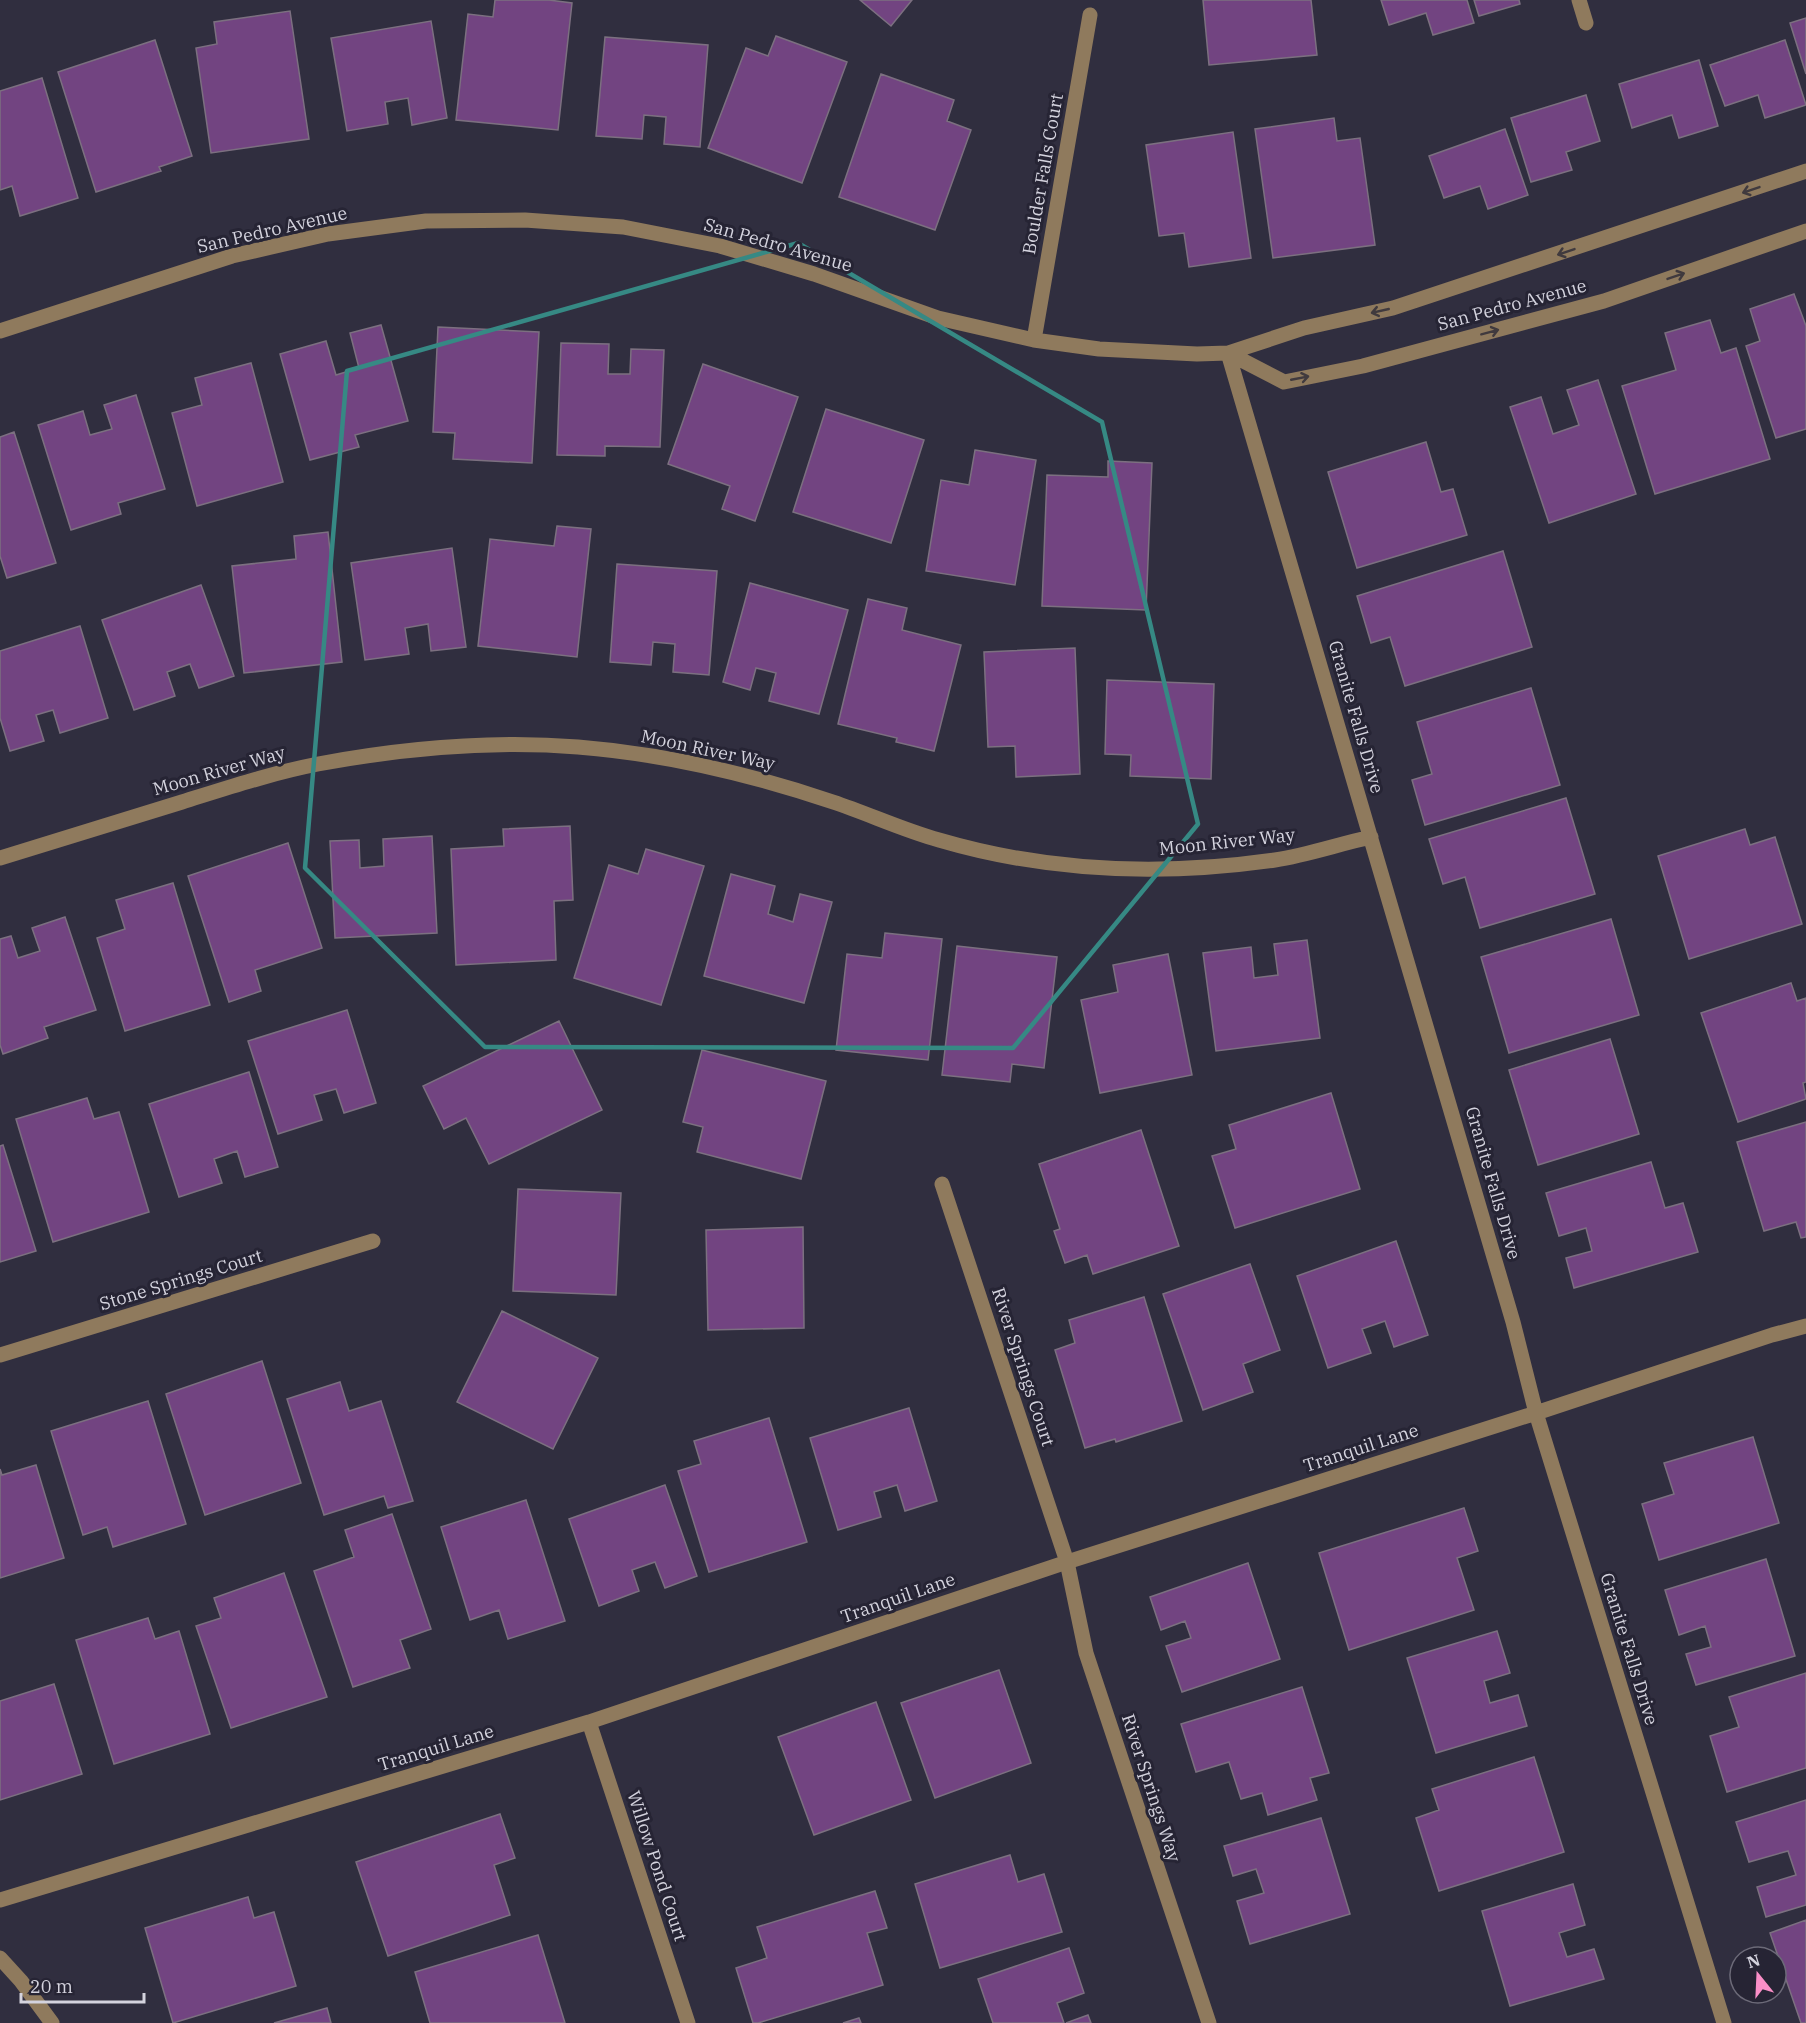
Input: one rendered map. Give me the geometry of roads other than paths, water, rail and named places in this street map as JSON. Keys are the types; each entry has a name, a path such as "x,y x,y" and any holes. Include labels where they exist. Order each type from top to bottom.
{"street":[{"path":"1579,0 1586,23"},
{"name":"Boulder Falls Court","path":"1034,340 1090,15"},
{"name":"San Pedro Avenue","path":"0,331 232,256 328,234 426,221 525,220 623,227 720,246 814,274 938,318 1034,340 1099,349 1197,354 1228,353 1304,328 1393,308 1806,171"},
{"name":"San Pedro Avenue","path":"1228,353 1284,382 1364,366 1604,301 1806,231"},
{"name":"Granite Falls Drive","path":"1228,353 1513,1322 1536,1413 1724,2023"},
{"name":"Moon River Way","path":"0,858 253,780 317,764 414,749 479,744 578,747 676,759 740,773 834,802 939,840 1016,858 1094,868 1173,870 1277,859 1371,837"},
{"name":"River Springs Court","path":"942,1184 1067,1562"},
{"name":"Stone Springs Court","path":"0,1355 373,1241"},
{"name":"Tranquil Lane","path":"0,1900 589,1722 1067,1562 1806,1326"},
{"name":"River Springs Way","path":"1067,1562 1086,1653 1209,2023"},
{"name":"Willow Pond Court","path":"589,1722 688,2023"},
{"path":"0,1958 21,1981 52,2023"}]}
